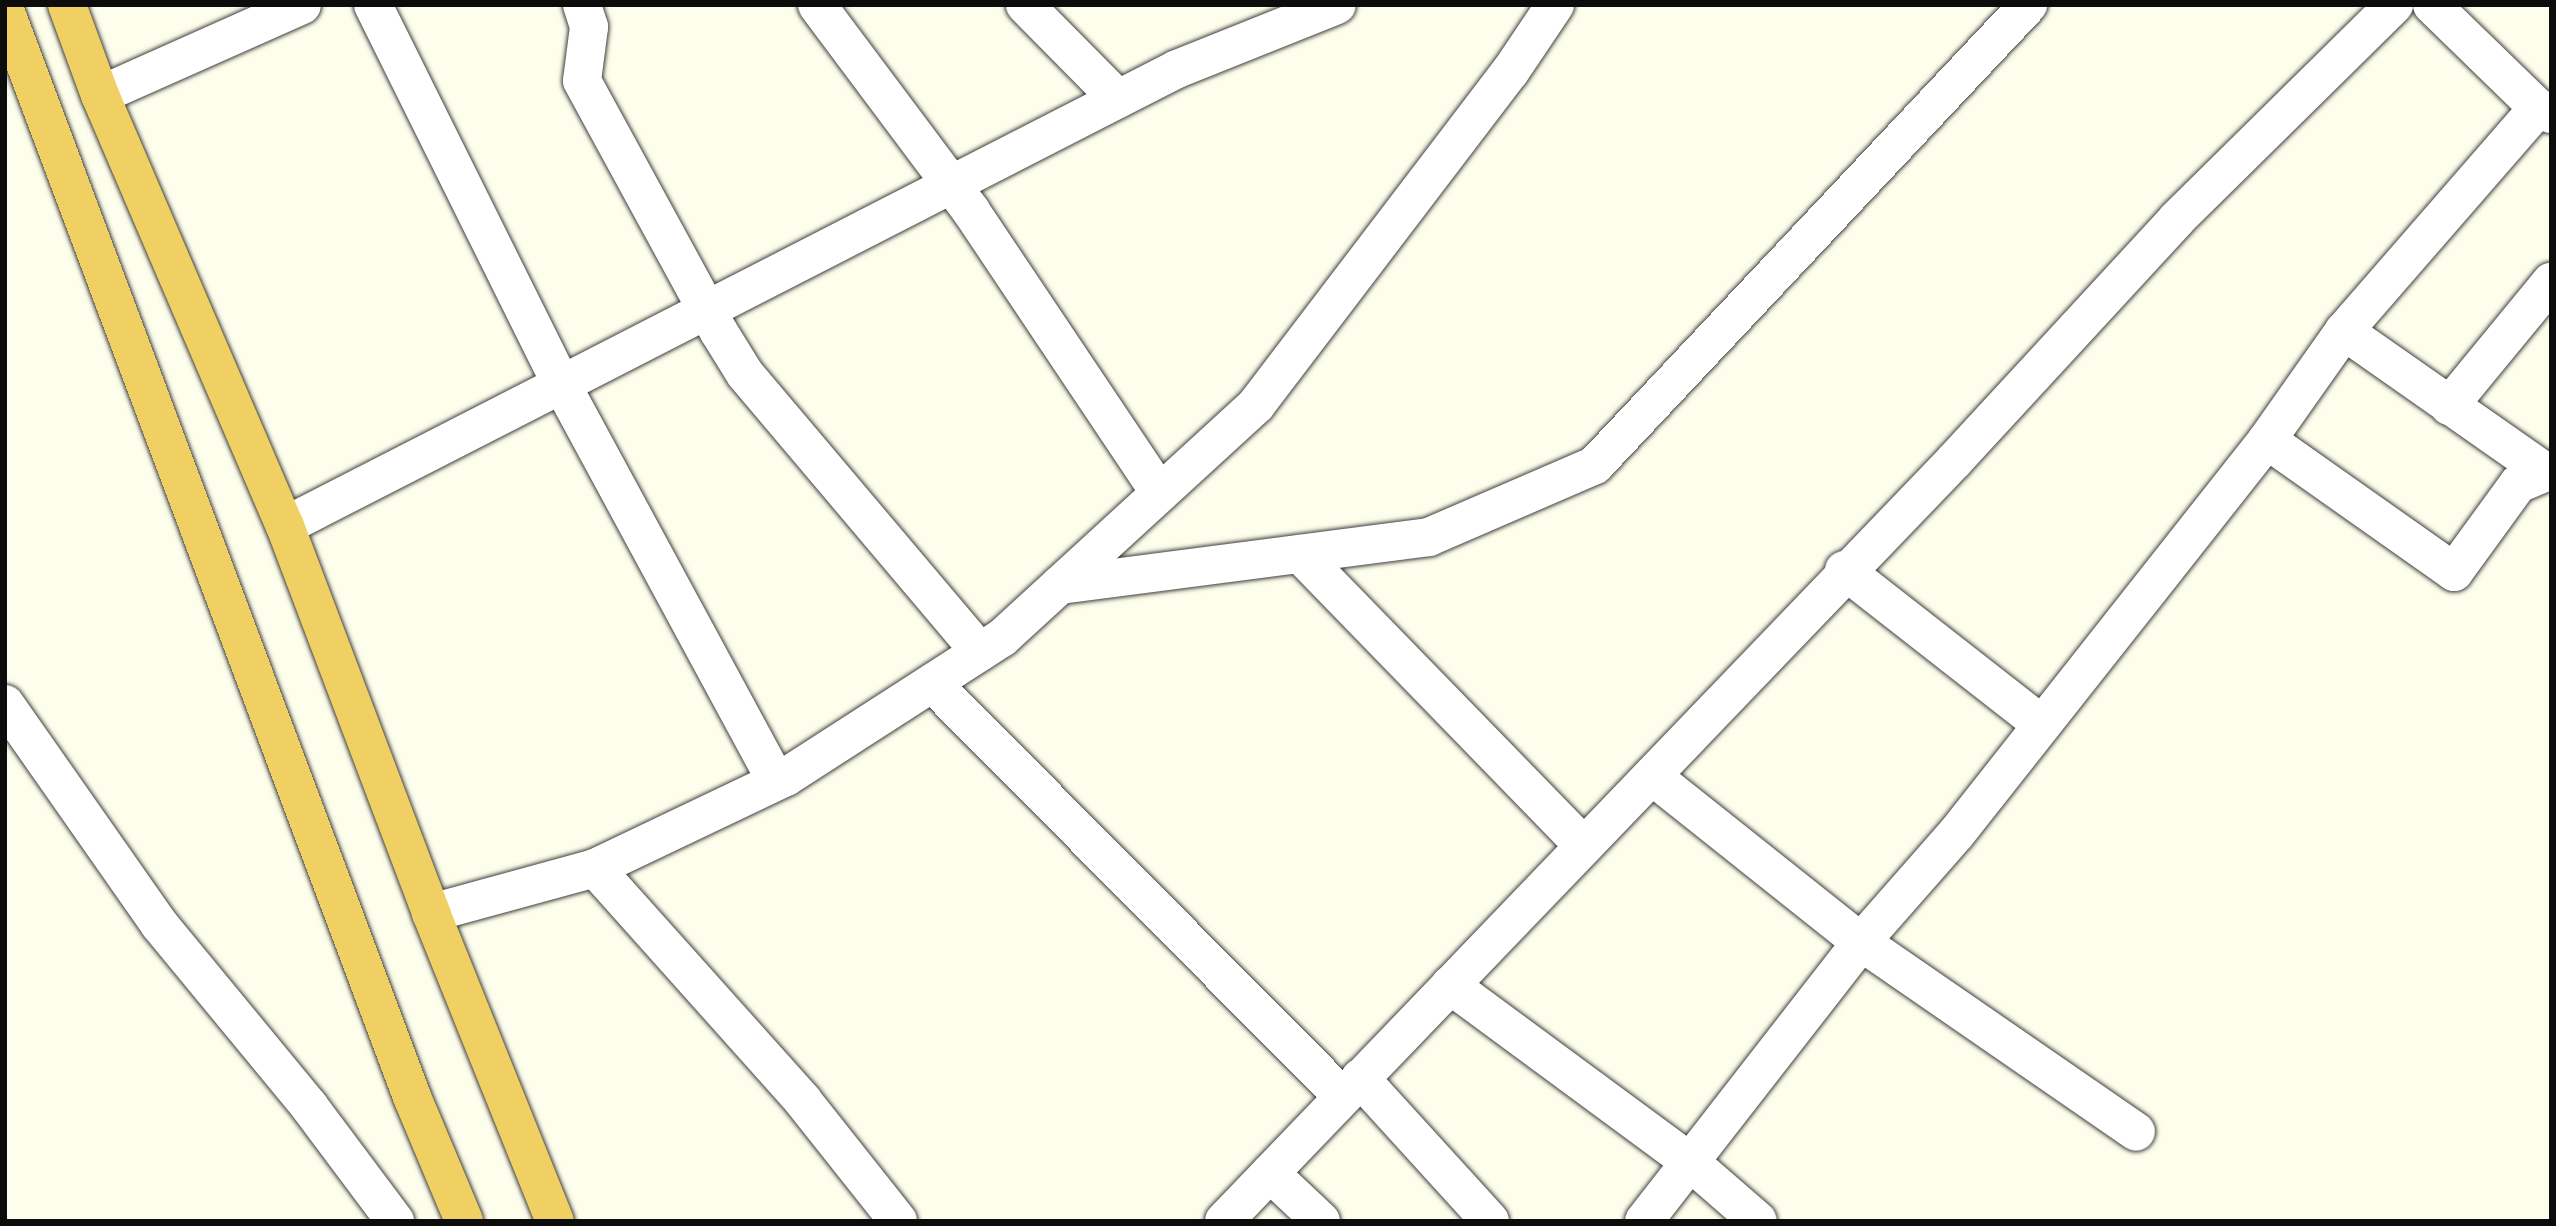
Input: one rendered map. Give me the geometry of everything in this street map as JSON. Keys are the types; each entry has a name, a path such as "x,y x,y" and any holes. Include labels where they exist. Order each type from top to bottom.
{"highway":[{"path":"66,5 100,94 285,526 431,913 555,1221"},
{"path":"5,10 408,1084 464,1221"}],"street":[{"path":"100,94 302,5"},
{"path":"373,5 563,387 776,781"},
{"path":"582,5 589,27 582,81 745,374 980,653"},
{"path":"817,5 949,187 971,211 1160,493"},
{"path":"1025,5 1118,99"},
{"path":"285,526 563,387 1177,69 1337,5"},
{"path":"1224,1221 1653,776 1844,570 1954,461 2177,219 2394,5"},
{"path":"1644,1221 1861,942 1956,834 2040,723 2267,440 2344,331 2544,111 2432,5"},
{"path":"431,913 595,868 776,781 980,653 1060,585 1256,405 1510,72 1550,7"},
{"path":"1060,585 1429,537 1595,465 2023,7"},
{"path":"2449,406 2551,282"},
{"path":"2344,331 2449,406 2548,471"},
{"path":"2267,440 2455,572 2518,484 2548,471"},
{"path":"1300,554 1584,846"},
{"path":"1844,570 2040,723"},
{"path":"932,683 1490,1221"},
{"path":"5,704 159,924 309,1106 396,1221"},
{"path":"1653,776 1861,942 2136,1132"},
{"path":"595,868 803,1101 898,1221"},
{"path":"1450,985 1689,1161 1758,1221"},
{"path":"1270,1173 1321,1221"}]}
